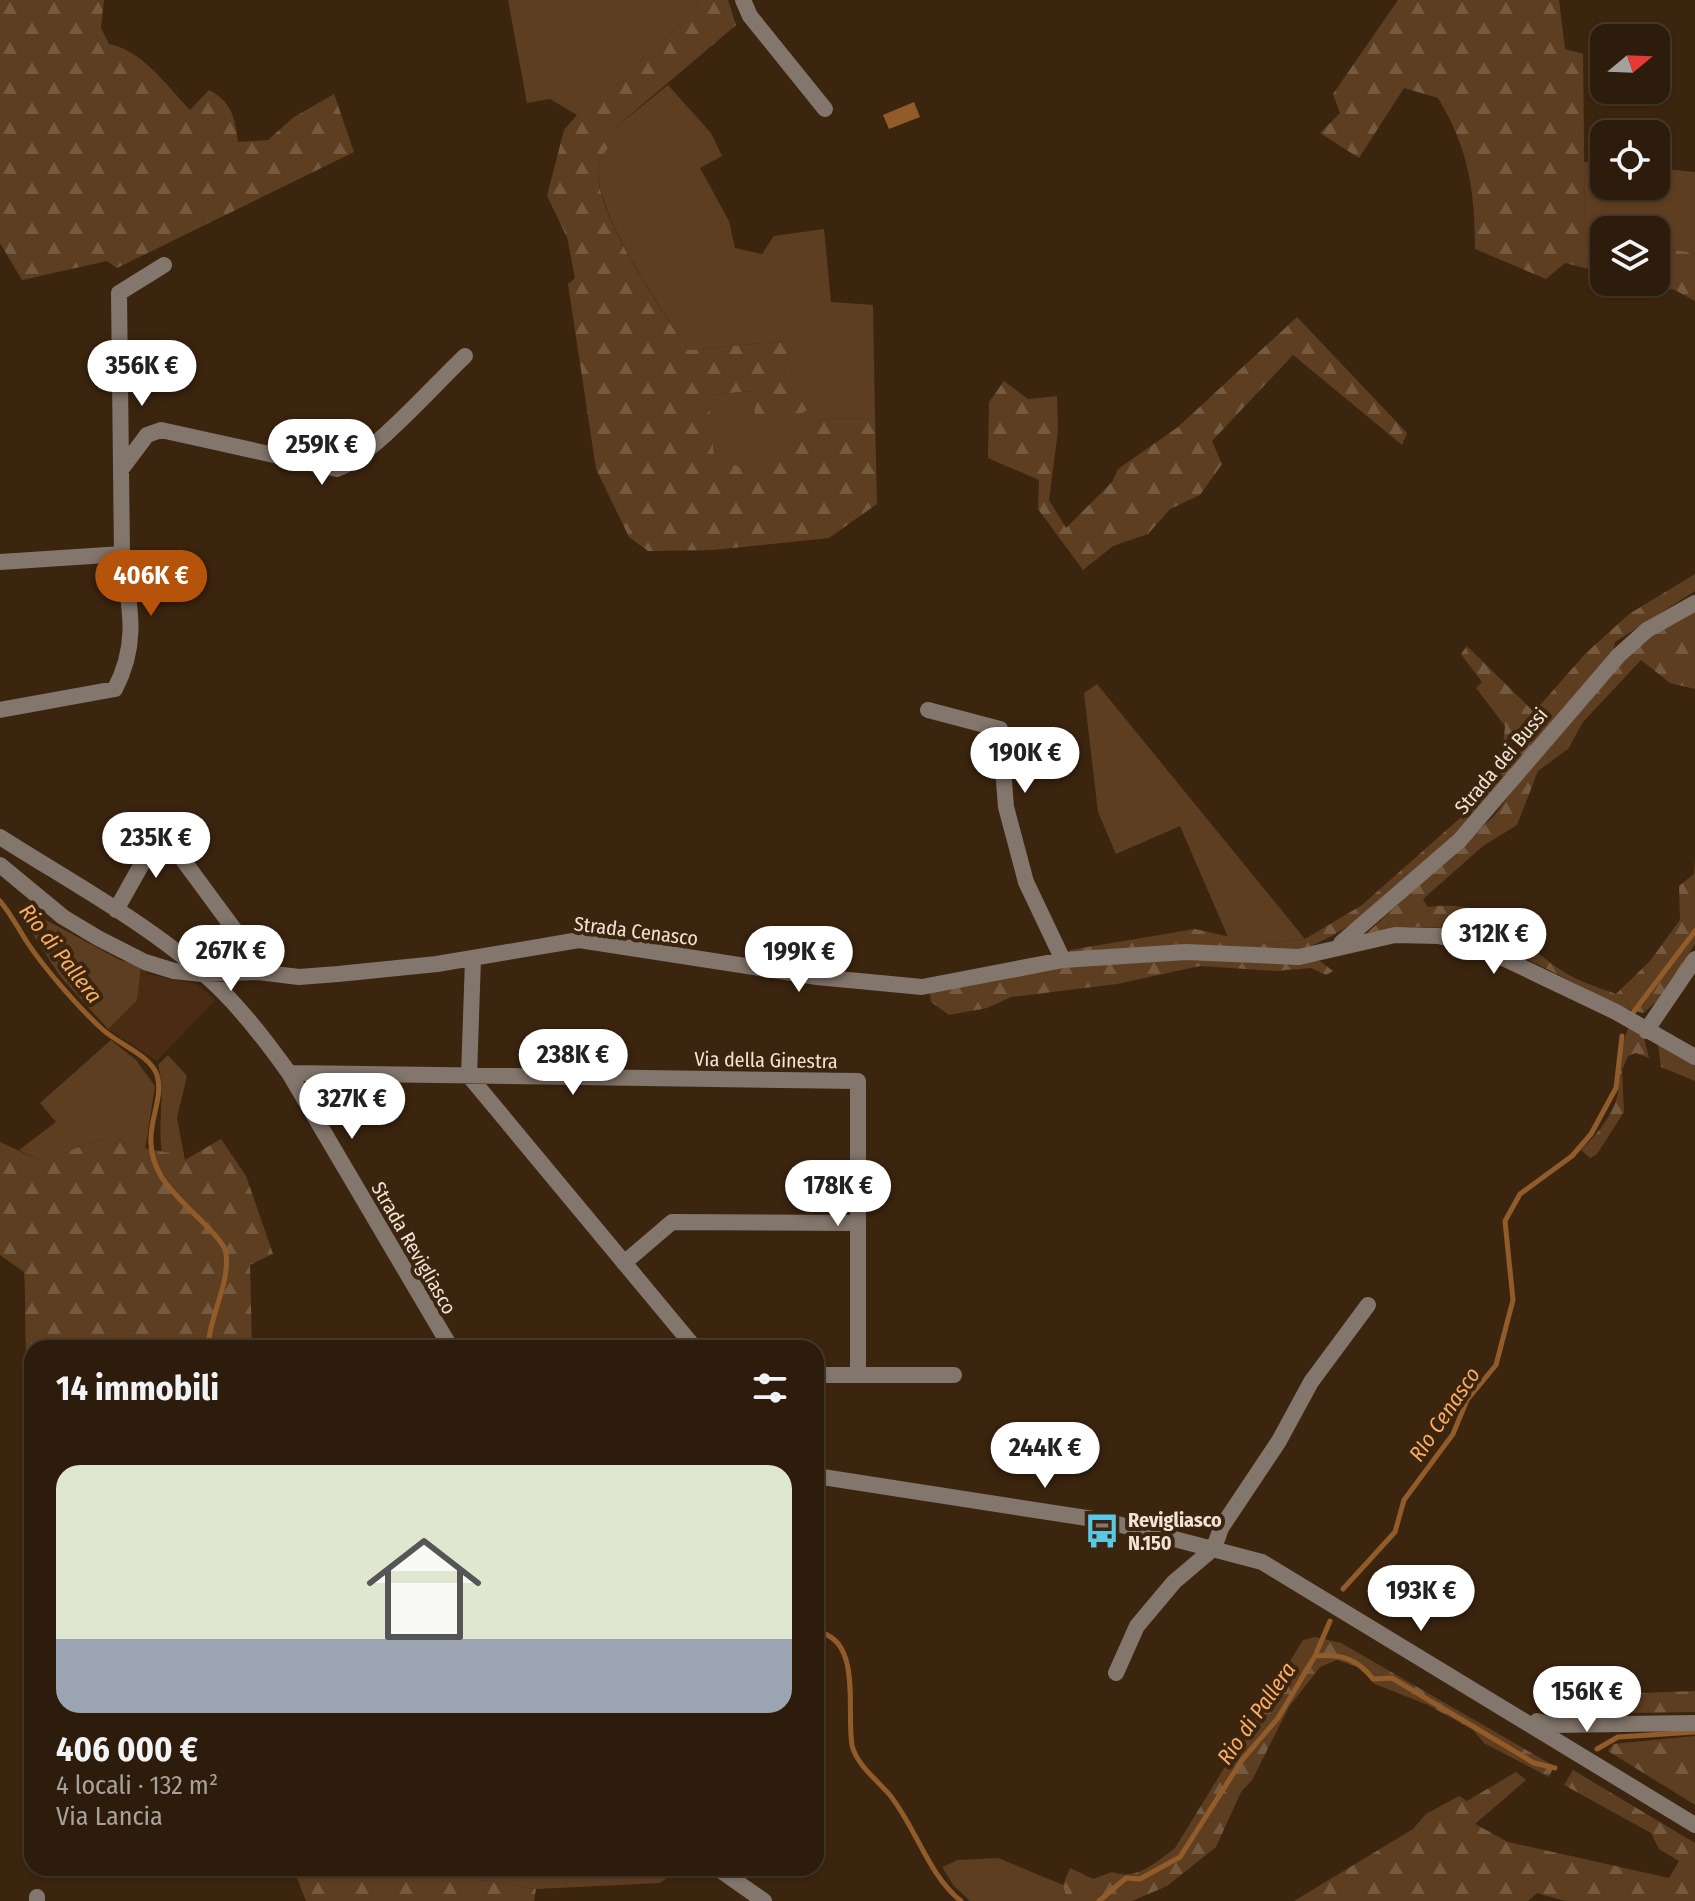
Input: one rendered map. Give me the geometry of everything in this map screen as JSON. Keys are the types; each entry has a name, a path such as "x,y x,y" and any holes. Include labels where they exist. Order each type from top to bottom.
{"street":[{"path":"743,0 750,16 825,109"},
{"path":"0,710 115,689 126,669 133,638 122,554 119,293 164,265"},
{"path":"123,467 147,435 161,430 337,469 348,464 377,440 465,356"},
{"path":"0,562 122,554"},
{"name":"Strada dei Bussi","path":"1337,946 1460,840 1619,655 1647,630 1695,603"},
{"path":"928,710 1000,729 1006,807 1026,882 1063,960"},
{"path":"116,910 161,830 253,955 258,972"},
{"name":"Strada Revigliasco","path":"0,837 116,910 203,974 265,1040 289,1073 446,1340"},
{"path":"0,865 63,917 98,938 145,962 174,971 203,974"},
{"name":"Strada Cenasco","path":"203,974 258,972 312,976 473,959 579,940 817,977 922,987 1063,960 1186,952 1299,957 1395,935 1439,936 1480,947 1616,1012 1695,1057"},
{"path":"473,959 469,1076 688,1340"},
{"path":"1646,1031 1695,959"},
{"name":"Via della Ginestra","path":"289,1073 858,1081 858,1223"},
{"path":"624,1263 672,1222 858,1223 858,1375"},
{"path":"1116,1673 1137,1626 1174,1582 1214,1548 1221,1528 1279,1441 1311,1382 1368,1305"},
{"path":"824,1375 954,1375"},
{"path":"824,1477 1106,1521 1262,1562 1695,1825"},
{"path":"1523,1718 1551,1725 1695,1723"},
{"path":"728,1876 764,1901"}],"shaded area":[{"path":"914,102 920,117 889,129 883,115"},
{"path":"44,919 120,960 147,968 146,974 197,984 215,1000 157,1061 108,1029 60,976 31,931"}],"green space":[{"path":"0,0 104,0 101,28 109,44 143,61 190,110 209,90 217,95 231,112 238,142 268,140 294,117 334,94 354,152 117,268 107,261 22,280 0,243"},
{"path":"508,0 697,0 698,10 647,53 632,74 577,115 550,99 527,103"},
{"path":"697,0 728,0 736,25 617,126 620,133 600,160 599,182 605,205 630,258 688,350 786,341 792,376 811,375 816,405 802,413 755,417 753,391 708,395 714,456 740,467 778,454 822,419 875,418 877,504 829,538 714,550 648,551 629,537 596,469 568,284 575,278 567,237 547,196 564,130 577,115 632,74 647,53 698,10"},
{"path":"1398,0 1559,0 1565,49 1583,54 1585,236 1590,237 1590,269 1565,263 1546,279 1475,249 1474,208 1468,171 1457,135 1438,98 1404,88 1359,158 1320,133 1340,113 1333,94"},
{"path":"668,85 711,133 722,156 700,168 729,221 735,248 762,254 774,236 824,229 831,302 873,305 875,418 822,419 778,454 740,467 713,456 708,395 754,391 755,417 792,376 785,341 688,350 616,231 599,182 599,164 619,133 617,126"},
{"path":"1584,162 1590,163 1590,200 1670,200 1670,169 1695,172 1695,253 1670,249 1670,216 1590,216 1590,238 1585,237"},
{"path":"1670,249 1695,253 1695,301 1670,289"},
{"path":"1297,317 1407,433 1402,445 1293,355 1212,441 1222,464 1200,495 1170,509 1148,534 1113,546 1083,570 1038,509 1039,480 988,458 989,402 1004,381 1028,399 1057,396 1058,431 1049,500 1066,528 1112,482 1118,469 1178,427"},
{"path":"1695,574 1695,591 1615,642 1613,651 1509,777 1432,861 1390,897 1346,928 1300,951 1070,957 1070,950 1195,929 1262,944 1305,939 1362,905 1476,804 1502,759 1505,726 1476,688 1482,682 1461,654 1467,646 1534,712 1585,654 1629,614"},
{"path":"1695,611 1695,689 1670,683 1641,660 1583,722 1568,749 1538,771 1517,825 1483,846 1423,899 1428,907 1474,909 1491,916 1569,975 1616,994 1650,961 1680,920 1679,886 1694,874 1695,860 1695,944 1660,999 1643,1013 1624,1008 1512,952 1447,929 1407,927 1367,933 1494,816 1529,769 1622,661 1651,634"},
{"path":"1097,684 1305,939 1262,944 1228,937 1180,826 1116,854 1098,812 1084,693"},
{"path":"44,919 120,960 141,966 137,1000 108,1029 60,976 31,931"},
{"path":"1187,956 1252,963 1320,961 1333,971 1326,975 1311,968 1276,971 1200,966 1117,984 1011,997 987,1008 949,1015 931,1002 930,993 1066,966"},
{"path":"1630,1024 1643,1034 1649,1058 1636,1053 1628,1056 1622,1070 1624,1112 1597,1154 1590,1158 1581,1150 1599,1131 1613,1108"},
{"path":"111,1040 136,1060 155,1086 145,1150 101,1139 41,1161 19,1150 56,1122 40,1103"},
{"path":"1658,1043 1695,1062 1695,1081 1661,1067"},
{"path":"168,1055 187,1076 177,1118 185,1160 162,1152 158,1065"},
{"path":"101,1139 169,1153 185,1160 221,1139 246,1176 273,1254 250,1265 252,1340 26,1340 24,1272 0,1255 0,1142 41,1161"},
{"path":"1315,1637 1341,1643 1554,1766 1549,1777 1484,1743 1473,1730 1428,1705 1375,1684 1358,1667 1337,1660 1320,1667 1289,1707 1252,1780 1241,1792 1216,1847 1167,1886 1132,1901 1067,1901 1063,1885 1070,1868 1093,1879 1112,1872 1130,1874 1145,1869 1175,1848 1303,1640"},
{"path":"1695,1691 1695,1712 1551,1714 1556,1696"},
{"path":"1695,1736 1695,1805 1608,1751 1613,1744"},
{"path":"1573,1770 1695,1843 1695,1901 1565,1901 1537,1893 1528,1901 1294,1901 1413,1829 1426,1814 1459,1796 1467,1801 1516,1772 1526,1780 1475,1824 1508,1842 1669,1878 1679,1861 1659,1849 1651,1833 1564,1785"},
{"path":"998,1858 1063,1885 1067,1901 970,1901 954,1886 942,1867 958,1860"},
{"path":"296,1876 476,1876 483,1880 536,1889 534,1901 306,1901"},
{"path":"476,1876 670,1876 660,1883 536,1889 483,1880"}],"waterway":[{"name":"Rio di Pallera","path":"0,901 34,952 73,999 102,1029 148,1061 157,1075 158,1098 151,1133 154,1161 167,1186 217,1237 226,1253 225,1277 209,1340"},
{"name":"RIo Cenasco","path":"1632,1014 1695,931"},
{"name":"RIo Cenasco","path":"1343,1589 1395,1532 1404,1500 1453,1434 1467,1400 1496,1365 1513,1300 1505,1221 1520,1194 1572,1156 1591,1134 1616,1088 1622,1036"},
{"name":"RIo Cenasco","path":"1315,1656 1330,1621"},
{"name":"Rio di Pallera","path":"824,1635 841,1647 846,1661 854,1752 889,1794 940,1878 961,1901"},
{"name":"Rio di Pallera","path":"1099,1901 1126,1878 1140,1879 1180,1857 1242,1760 1278,1718 1315,1656 1347,1659 1361,1666 1373,1679 1392,1678 1534,1763 1555,1768"},
{"name":"Rio di Pallera","path":"1597,1749 1618,1737 1695,1732"}],"place":[{"name":"Revigliasco N.150","path":"1102,1531"}]}
